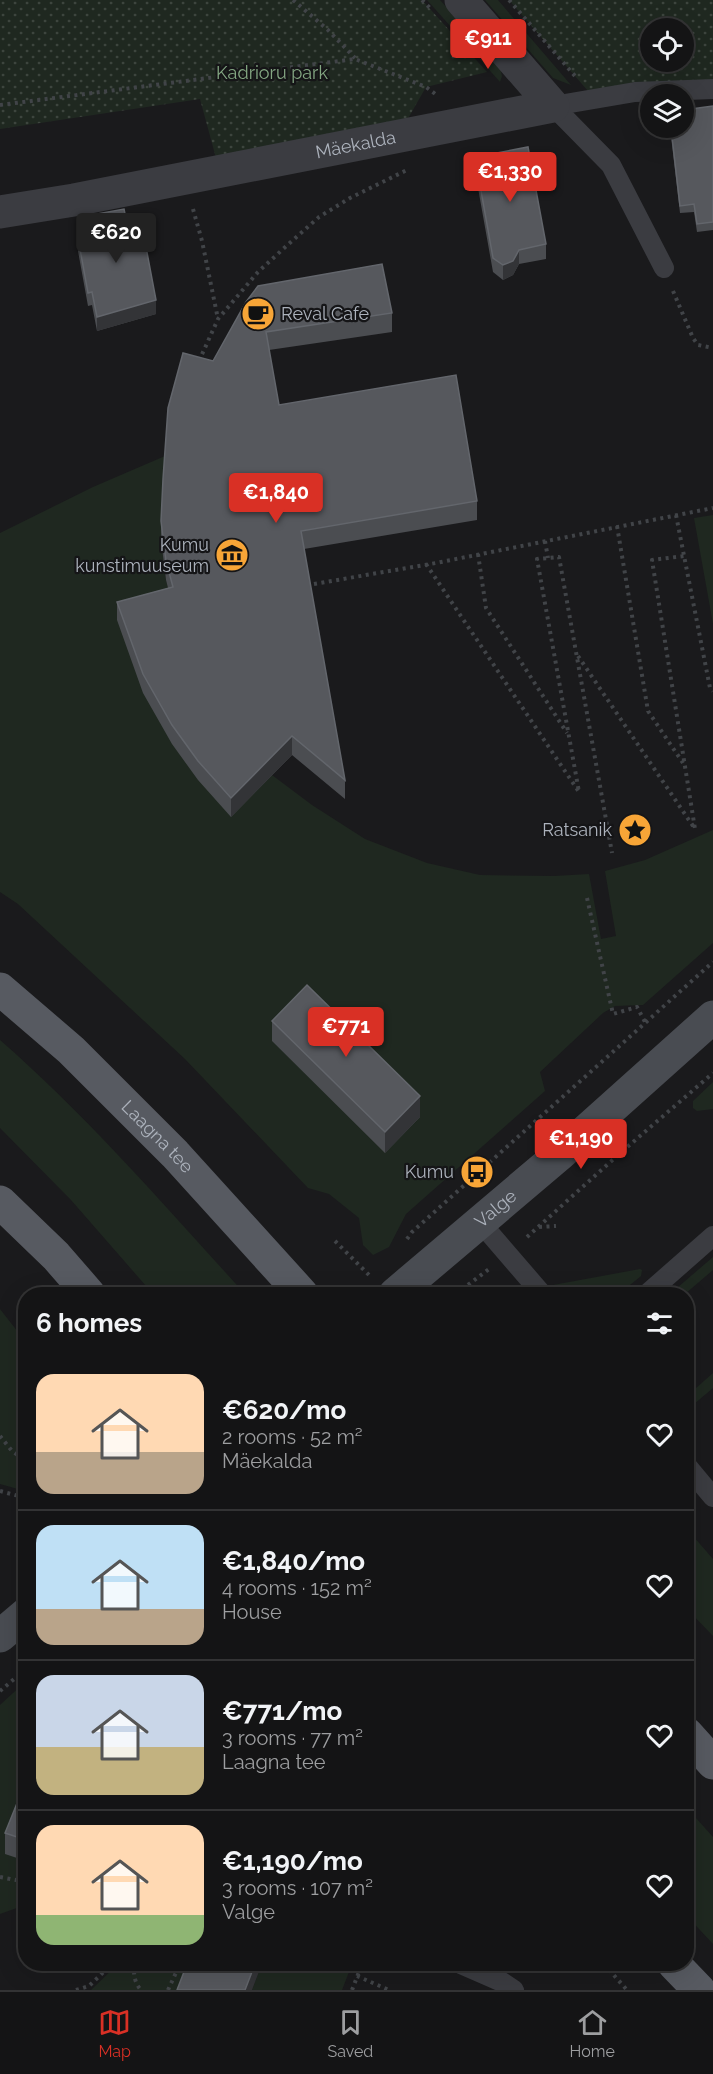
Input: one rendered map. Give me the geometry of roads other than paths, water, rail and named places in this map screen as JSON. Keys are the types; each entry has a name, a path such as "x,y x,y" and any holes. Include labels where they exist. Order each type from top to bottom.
{"main road":[{"name":"Laagna tee","path":"0,990 71,1050 175,1154 296,1287"},
{"path":"0,1202 56,1256 83,1287"},
{"path":"694,1742 713,1763"},
{"path":"681,1971 699,1990"}],"street":[{"path":"461,0 553,106"},
{"name":"Mäekalda","path":"0,212 183,179 553,106"},
{"name":"Valge","path":"393,1285 480,1222 585,1133 713,1017"},
{"path":"0,1636 18,1621"}],"lane":[{"name":"Mäekalda","path":"553,106 635,92 713,89"},
{"path":"553,106 611,165 664,268"},
{"path":"480,1222 536,1287"},
{"path":"655,1287 713,1236"},
{"path":"694,1474 713,1497"},
{"path":"477,1971 514,1990"}],"place":[{"name":"Reval Cafe","path":"258,314"},
{"name":"Kumu kunstimuuseum","path":"232,555"},
{"name":"Ratsanik","path":"635,830"},
{"name":"Kumu","path":"477,1172"}],"park label":[{"name":"Kadrioru park","path":"272,73"}]}
